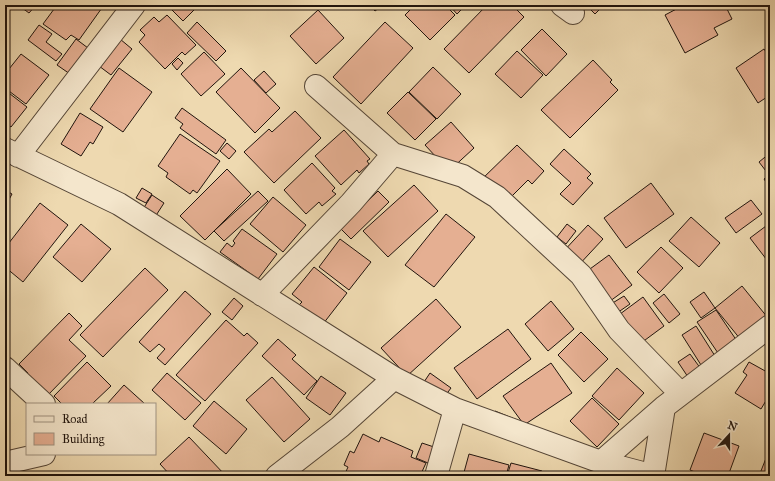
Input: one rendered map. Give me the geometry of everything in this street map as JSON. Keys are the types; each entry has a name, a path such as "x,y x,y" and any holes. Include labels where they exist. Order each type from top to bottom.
{"street":[{"path":"134,5 12,153 119,204 394,378 455,409 600,462 653,476 672,400"},
{"path":"316,86 393,154 463,176 497,198 581,275 619,330 672,400"},
{"path":"262,295 351,203 393,154"},
{"path":"600,462 672,400 770,326"},
{"path":"5,368 43,403"},
{"path":"277,476 340,427 394,378"},
{"path":"436,476 455,409"},
{"path":"5,463 40,455"}],"building":[{"path":"18,5 36,5 29,13"},
{"path":"57,5 104,5 79,40 71,35 66,40 43,24"},
{"path":"167,5 199,5 183,21"},
{"path":"369,5 383,5 375,11"},
{"path":"415,5 445,5 455,15 430,40 405,15"},
{"path":"449,5 466,5 457,14"},
{"path":"487,5 512,5 524,17 469,73 444,49"},
{"path":"586,5 604,5 595,14"},
{"path":"684,5 725,5 732,19 714,28 718,35 685,53 665,15"},
{"path":"318,10 344,38 316,64 290,36"},
{"path":"167,15 196,45 185,55 182,52 165,69 139,42 145,35 140,30 154,17 159,22"},
{"path":"197,22 226,51 216,61 187,33"},
{"path":"385,22 413,48 361,104 333,77"},
{"path":"39,25 52,34 46,42 62,54 56,61 28,40"},
{"path":"542,29 567,54 546,76 521,50"},
{"path":"76,39 88,48 70,74 57,65"},
{"path":"120,39 132,49 111,75 99,66"},
{"path":"764,49 770,58 770,95 758,103 736,68"},
{"path":"517,51 543,75 521,98 495,74"},
{"path":"204,52 225,74 201,96 181,74"},
{"path":"21,54 49,75 26,104 5,88 5,74"},
{"path":"178,58 183,63 177,70 172,64"},
{"path":"593,60 612,80 610,82 618,90 570,138 541,110"},
{"path":"433,67 461,94 437,119 409,92"},
{"path":"119,68 152,92 123,132 90,109"},
{"path":"241,68 280,108 255,133 216,92"},
{"path":"264,71 276,84 266,93 254,80"},
{"path":"5,90 27,107 11,127 5,123"},
{"path":"408,92 436,119 415,140 387,113"},
{"path":"182,108 226,140 216,154 180,128 183,124 175,118"},
{"path":"295,111 321,138 274,183 244,152 269,129 272,132"},
{"path":"80,113 103,127 93,144 90,142 81,156 61,144"},
{"path":"451,122 474,148 449,171 425,145"},
{"path":"344,130 370,159 367,161 369,164 359,173 357,170 341,185 315,156"},
{"path":"180,134 220,161 197,193 193,190 190,194 166,177 168,173 158,166"},
{"path":"227,143 236,151 229,159 220,151"},
{"path":"517,145 544,171 532,184 528,180 506,202 480,181"},
{"path":"564,149 591,174 587,178 593,183 573,205 560,194 571,183 550,164"},
{"path":"770,153 770,188 764,179 769,175 759,162"},
{"path":"312,163 335,188 332,191 336,194 322,206 319,202 306,214 284,190"},
{"path":"227,169 251,194 205,240 180,216"},
{"path":"651,183 674,214 626,248 604,218"},
{"path":"414,185 438,211 388,257 363,231"},
{"path":"142,188 152,194 146,203 136,198"},
{"path":"5,190 12,194 5,207"},
{"path":"258,191 268,201 224,241 214,231"},
{"path":"378,191 389,202 351,239 340,228"},
{"path":"152,195 164,203 155,217 143,209"},
{"path":"273,197 306,225 283,252 250,224"},
{"path":"751,200 762,214 736,233 725,218"},
{"path":"40,203 68,225 23,282 5,267 5,248"},
{"path":"446,214 475,237 434,287 405,265"},
{"path":"691,217 720,243 699,267 669,241"},
{"path":"770,223 770,264 750,238"},
{"path":"81,224 111,249 82,282 53,257"},
{"path":"567,224 576,231 566,244 557,237"},
{"path":"588,225 603,239 576,268 561,254"},
{"path":"242,229 277,254 258,279 220,252 227,243 232,247 235,243 233,241"},
{"path":"340,239 371,262 349,290 319,267"},
{"path":"661,247 683,268 659,293 637,272"},
{"path":"609,255 632,285 602,307 579,277"},
{"path":"314,267 347,293 323,324 299,305 302,302 292,294"},
{"path":"145,268 168,290 103,357 80,335"},
{"path":"742,286 768,318 741,340 715,308"},
{"path":"185,291 211,314 165,365 157,358 165,349 159,344 150,352 139,342"},
{"path":"704,292 715,308 701,318 690,302"},
{"path":"664,294 680,314 669,323 653,303"},
{"path":"624,296 630,304 617,313 611,304"},
{"path":"643,297 664,326 637,346 616,317"},
{"path":"234,298 243,306 232,320 222,312"},
{"path":"436,299 461,327 407,376 381,348"},
{"path":"551,301 574,329 548,351 525,324"},
{"path":"716,310 741,347 722,359 697,322"},
{"path":"69,313 82,326 69,340 86,356 46,397 25,377 28,373 19,364"},
{"path":"226,320 244,336 247,333 258,343 205,401 176,375"},
{"path":"696,326 715,356 701,365 682,335"},
{"path":"508,329 531,359 477,399 454,368"},
{"path":"581,332 608,359 584,382 558,355"},
{"path":"278,339 296,355 292,359 317,381 304,395 262,356"},
{"path":"690,354 701,369 688,377 678,362"},
{"path":"87,362 111,386 93,403 61,403 54,396"},
{"path":"749,362 767,372 770,369 770,394 761,409 735,393 747,375 743,372"},
{"path":"551,363 572,393 524,425 491,421 495,411 522,422 503,396"},
{"path":"617,368 644,393 619,420 592,396"},
{"path":"167,373 201,403 185,420 152,390"},
{"path":"430,373 451,388 442,400 422,385"},
{"path":"321,376 346,393 330,415 306,398"},
{"path":"272,377 310,419 284,442 246,400"},
{"path":"124,385 144,403 108,403"},
{"path":"592,398 619,424 597,447 570,421"},
{"path":"214,401 247,429 226,454 193,426"},
{"path":"704,433 739,446 728,476 705,476 690,470"},
{"path":"363,434 379,442 381,437 413,451 411,457 426,463 420,476 344,476 348,467 344,465 350,451 354,453"},
{"path":"189,437 226,476 171,476 160,464"},
{"path":"422,443 434,447 428,463 416,458"},
{"path":"770,448 770,476 759,476"},
{"path":"469,454 509,465 506,476 463,476"},
{"path":"511,463 542,471 541,476 507,476"}]}
